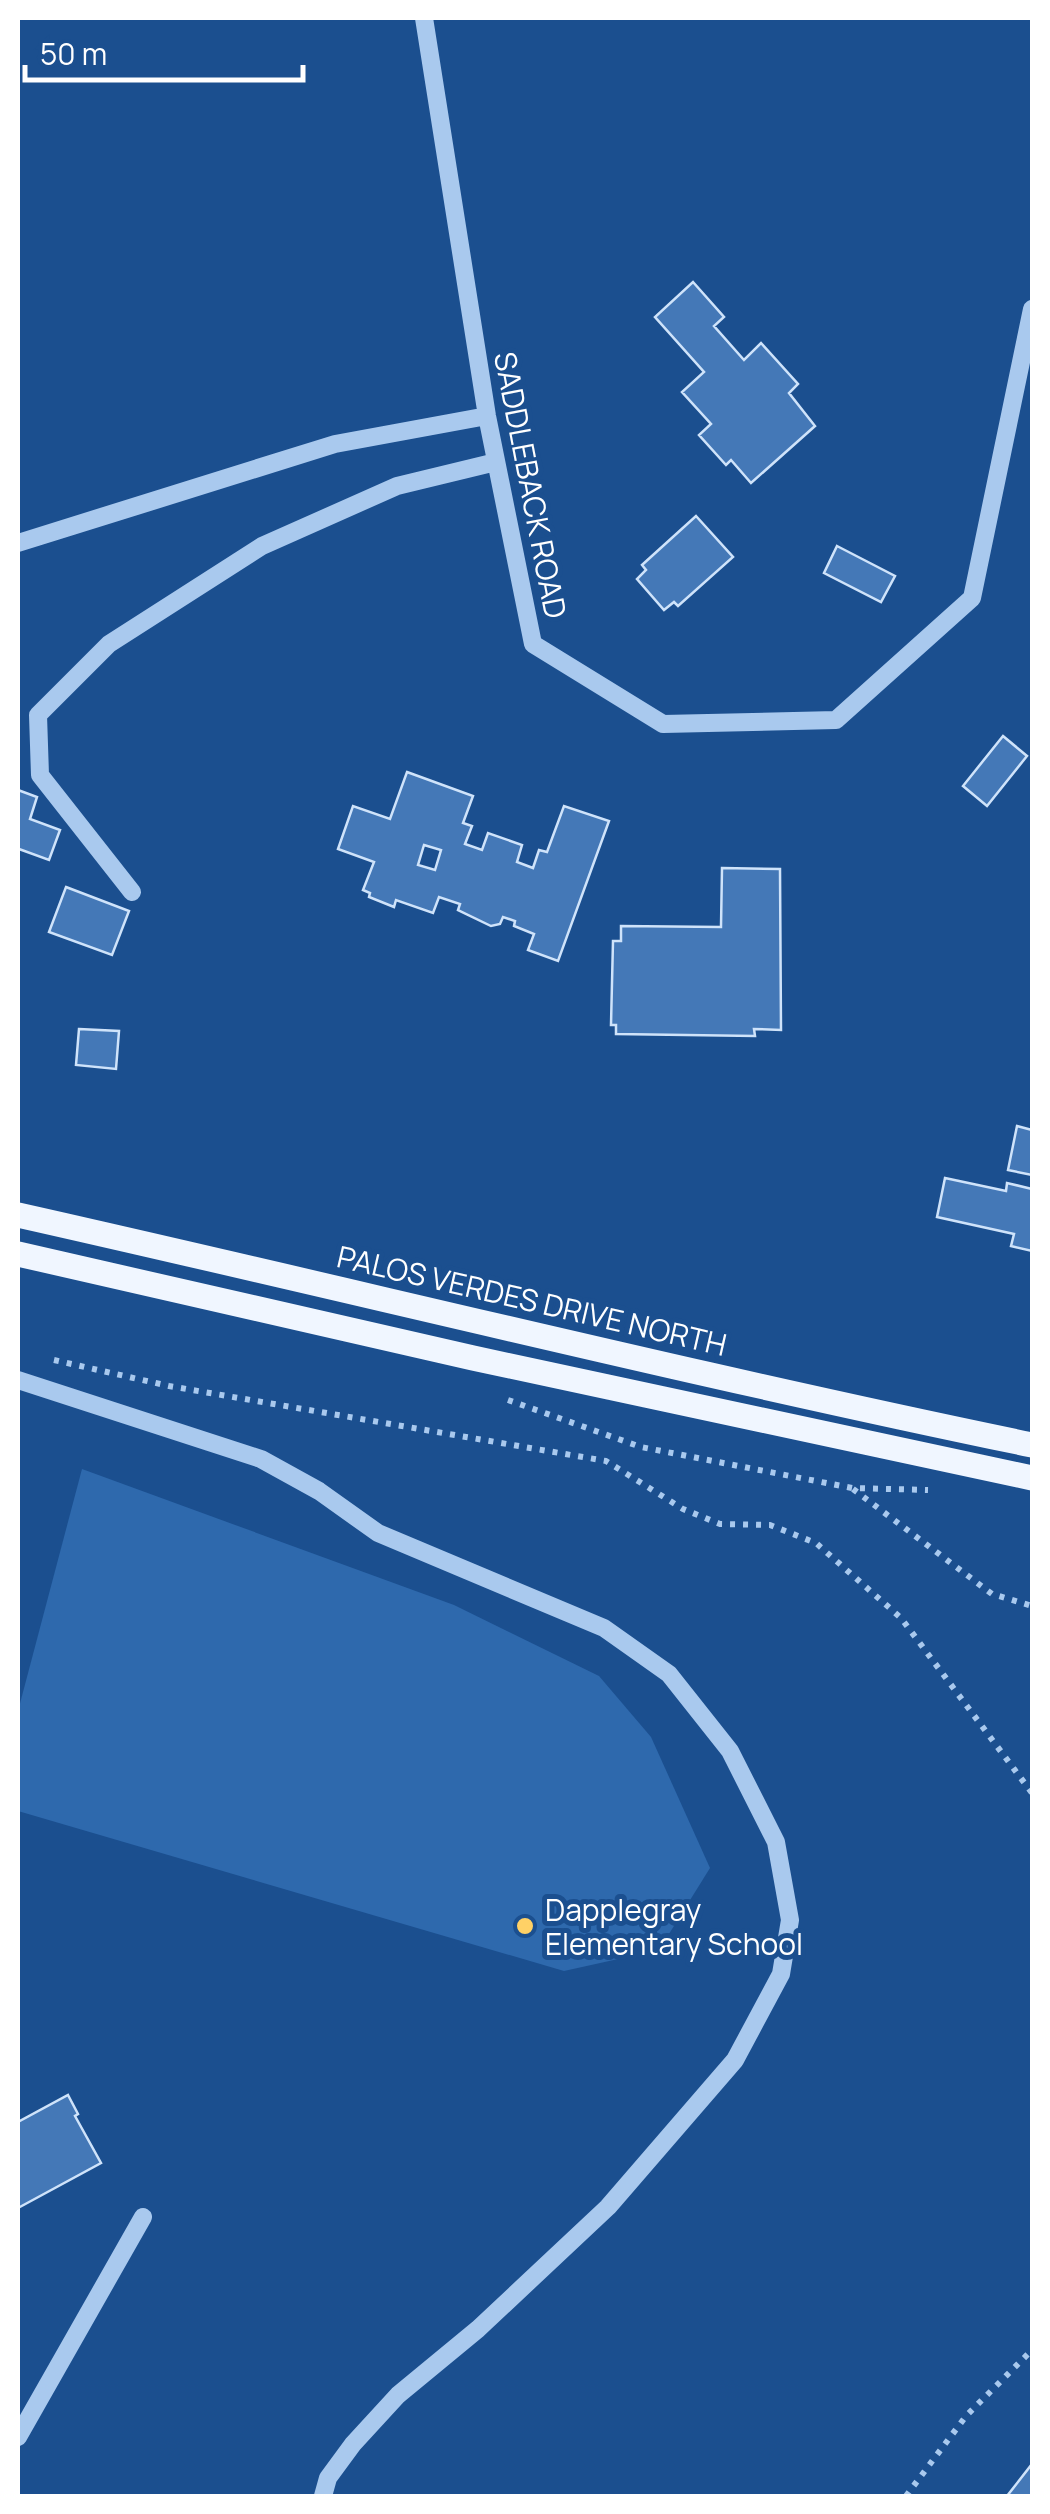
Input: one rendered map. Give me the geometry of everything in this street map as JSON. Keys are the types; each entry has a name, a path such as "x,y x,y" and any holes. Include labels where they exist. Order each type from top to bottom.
{"main road":[{"name":"PALOS VERDES DRIVE NORTH","path":"18,1215 778,1392 1032,1444"},
{"path":"18,1254 473,1358 1032,1478"}],"street":[{"name":"SADDLEBACK ROAD","path":"424,18 487,416 533,644 664,724 836,720 972,598 1032,309"},
{"path":"18,543 334,444 487,416"},
{"path":"132,892 40,776 38,715 109,644 262,546 397,486 496,462"},
{"path":"18,1380 261,1459 319,1491 378,1533 604,1628 669,1674 682,1689 730,1751 776,1842 790,1920 781,1974 734,2060 608,2207 478,2330 398,2395 353,2444 328,2478 323,2496"},
{"path":"18,2437 142,2217"}],"path":[{"path":"36,1356 170,1386 606,1461 683,1509 720,1524 770,1526 816,1544 901,1618 1032,1794"},
{"path":"852,1488 992,1594 1032,1606"},
{"path":"906,2496 966,2416 1032,2350"}],"shaded area":[{"name":"Dapplegray Elementary School","path":"82,1469 454,1605 599,1676 651,1737 710,1868 659,1950 564,1971 18,1811 18,1711"}],"building":[{"path":"693,282 724,317 714,326 744,360 761,343 798,384 789,393 815,426 751,483 731,460 726,465 699,435 711,424 682,392 704,372 655,317"},
{"path":"696,516 733,557 678,606 674,602 664,610 637,579 646,570 642,565"},
{"path":"837,546 895,576 881,602 824,573"},
{"path":"1003,736 1027,756 987,806 963,786"},
{"path":"407,772 473,796 463,823 472,826 465,844 482,850 488,833 522,845 517,862 533,868 539,850 547,852 564,806 609,821 558,961 528,950 534,934 514,926 515,921 503,917 500,924 491,926 458,910 460,904 439,897 433,913 396,900 394,907 369,897 370,893 363,890 374,862 338,849 353,806 390,819","holes":["424,845 441,850 435,870 418,865"]},
{"path":"18,790 37,797 30,819 60,830 49,860 19,849 18,854"},
{"path":"722,868 780,869 781,1030 754,1029 755,1036 616,1034 616,1025 611,1025 613,941 621,941 621,926 721,927"},
{"path":"66,887 129,911 112,955 49,932"},
{"path":"79,1029 119,1031 116,1069 76,1065"},
{"path":"1017,1126 1032,1130 1032,1175 1008,1170"},
{"path":"945,1178 1006,1191 1007,1183 1032,1189 1032,1251 1011,1246 1014,1234 937,1217"},
{"path":"68,2095 101,2163 18,2208 18,2122"},
{"path":"1032,2464 1032,2496 1007,2496"}],"place":[{"name":"Dapplegray Elementary School","path":"525,1926"}]}
